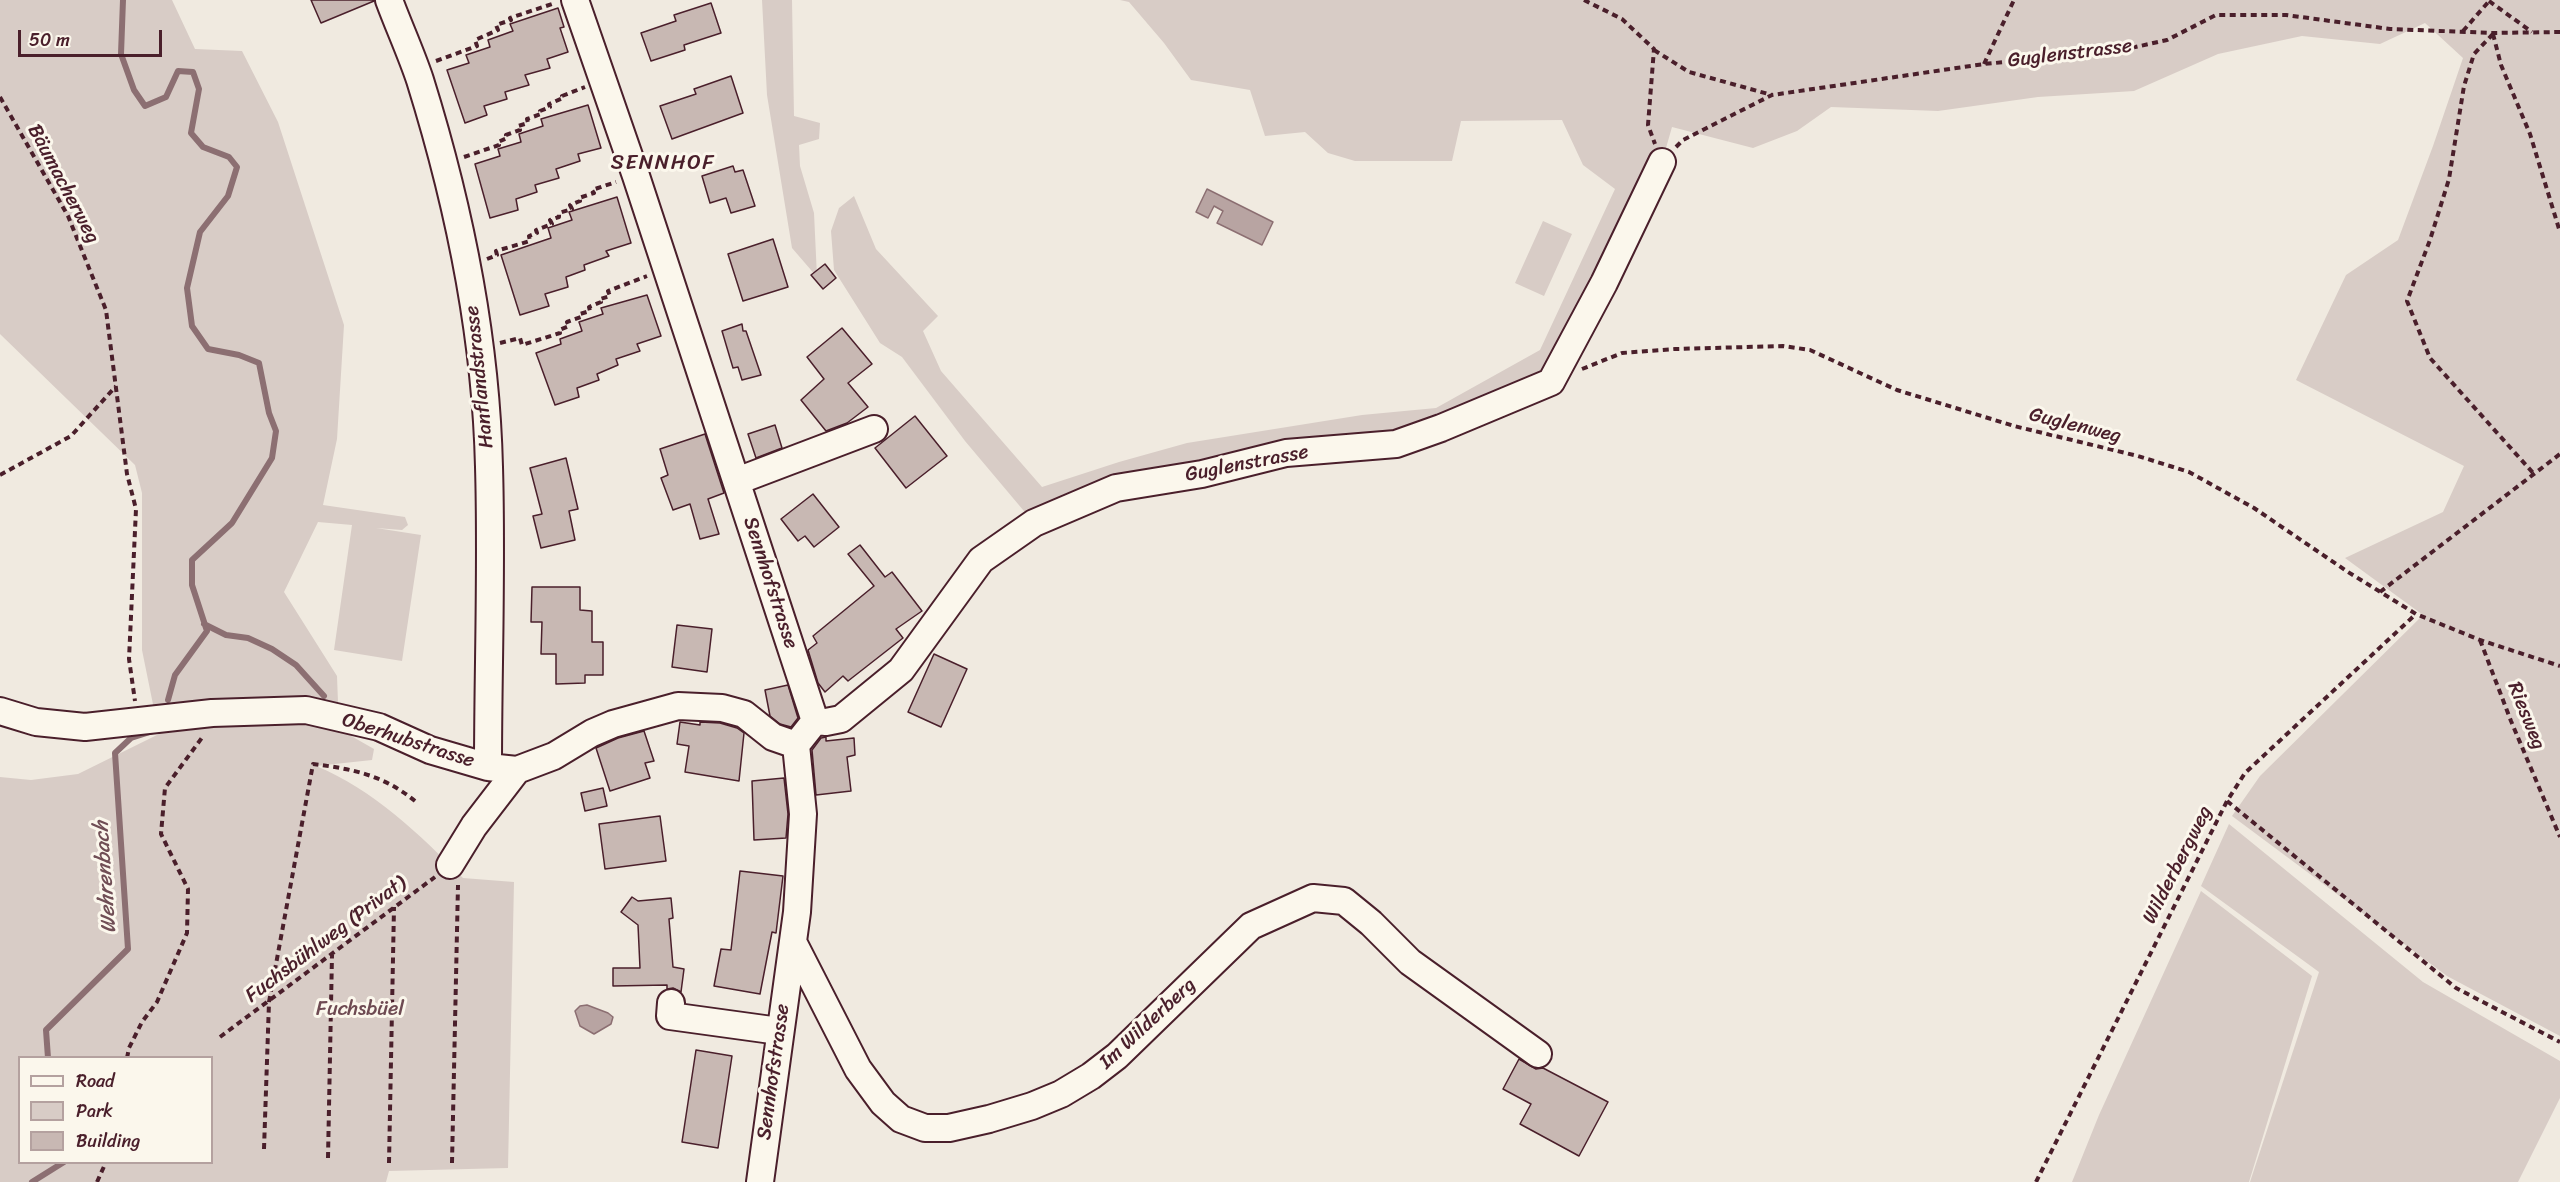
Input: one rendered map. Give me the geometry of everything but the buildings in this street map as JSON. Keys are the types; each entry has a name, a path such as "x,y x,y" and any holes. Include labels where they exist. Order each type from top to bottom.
{"street":[{"name":"Hanflandstrasse","path":"389,0 419,78 444,164 466,266 479,347 489,467 488,767"},
{"name":"Sennhofstrasse","path":"575,0 737,481 814,721"},
{"path":"1551,382 1604,283 1662,162"},
{"name":"Guglenstrasse","path":"814,721 826,722 841,719 901,670 981,560 1034,523 1116,488 1202,474 1286,453 1396,444 1441,428 1551,382"},
{"path":"737,481 874,429"},
{"name":"Oberhubstrasse","path":"0,711 36,722 85,727 212,713 306,710 379,727 430,750 488,767 517,770 554,756 592,733 613,724 678,706 722,708 744,714 773,737 796,745"},
{"path":"796,745 814,721"},
{"name":"Sennhofstrasse","path":"760,1182 797,912 803,814 796,745"},
{"path":"450,865 474,826 517,770"},
{"name":"Im Wilderberg","path":"792,942 858,1069 883,1103 901,1119 925,1128 949,1128 989,1119 1032,1106 1061,1094 1116,1056 1251,926 1312,898 1344,901 1371,923 1410,962 1538,1054"},
{"path":"671,1003 670,1016 779,1031"}],"path":[{"path":"1584,0 1622,20 1654,49 1689,72 1772,95"},
{"path":"1984,64 2014,0"},
{"path":"2463,32 2489,0 2532,32"},
{"path":"419,78 437,70 435,61 477,46 475,40 498,30 496,25 544,7"},
{"name":"Guglenstrasse","path":"1683,140 1772,95 1984,64 2113,52 2167,40 2216,15 2286,15 2390,29 2493,33 2560,32"},
{"path":"2493,33 2501,65 2530,134 2560,232"},
{"path":"2493,33 2474,54 2464,86 2449,179 2430,240 2407,301 2430,358 2534,474"},
{"path":"1651,133 1648,125 1654,49"},
{"path":"444,164 499,145 498,142 507,138 506,135 520,130 518,126 528,123 527,119 541,114 540,111 550,107 549,104 563,98 562,96 580,89"},
{"name":"Bäumacherweg","path":"0,98 68,216 106,310 128,474 136,509 129,659 138,720"},
{"path":"466,266 497,255 496,251 530,241 529,236 537,233 536,230 552,224 550,220 559,217 559,213 572,209 570,205 594,193 592,190 611,184"},
{"path":"479,347 520,338 522,345 560,333 559,330 569,326 567,322 581,317 580,314 590,311 589,307 601,302 600,299 610,296 608,291 641,278"},
{"name":"Guglenweg","path":"1551,382 1622,353 1783,346 1810,350 1897,390 2014,426 2138,456 2188,472 2254,508 2348,572 2416,614 2480,640 2560,666"},
{"path":"0,475 72,436 117,386"},
{"path":"2380,592 2560,454"},
{"name":"Wilderbergweg","path":"2036,1182 2227,801 2245,773 2416,614"},
{"name":"Riesweg","path":"2480,640 2560,837"},
{"path":"127,1056 129,1047 142,1022 157,1002 187,933 188,889 161,834 165,788 193,747 209,729 212,713"},
{"path":"264,1149 269,1002 313,764 372,776 396,786 415,801"},
{"path":"2227,801 2456,988 2560,1042"},
{"path":"450,865 458,886 452,1164"},
{"name":"Fuchsbühlweg (Privat)","path":"220,1037 450,865"},
{"path":"389,1164 394,907"},
{"path":"328,1158 332,954"},
{"path":"98,1182 105,1164"}],"green space":[{"name":"Fuchsbüel","path":"0,0 172,0 195,49 242,51 278,122 344,325 337,439 323,505 405,517 408,525 402,530 376,528 421,535 402,661 334,650 352,525 318,522 284,592 337,676 339,729 374,749 372,760 316,766 357,787 395,814 463,878 514,882 508,1168 389,1171 386,1182 0,1182 0,777 31,780 78,774 159,734 142,650 142,493 135,465 0,334"},
{"path":"762,0 792,0 794,116 820,123 819,139 799,145 800,166 814,213 817,277 792,248 767,95"},
{"path":"1120,0 2560,0 2560,1036 2447,976 2232,816 2260,776 2423,615 2345,558 2443,512 2464,466 2296,380 2346,275 2398,240 2433,146 2463,58 2425,23 2380,44 2302,36 2218,54 2134,91 2038,97 1938,111 1831,107 1797,131 1753,148 1672,127 1662,162 1551,382 1441,428 1286,453 1034,523 965,441 902,357 880,343 834,270 831,231 839,208 854,196 876,249 938,316 923,331 941,371 1042,487 1187,443 1362,415 1436,408 1540,350 1615,189 1583,165 1562,120 1461,121 1452,161 1355,161 1328,153 1305,132 1265,136 1250,90 1191,80 1164,43 1129,2"},
{"path":"1543,221 1572,234 1544,296 1515,283"},
{"path":"2229,824 2423,982 2560,1061 2560,1098 2518,1182 2250,1182 2319,972 2201,886"},
{"path":"2201,891 2312,976 2249,1182 2072,1182 2099,1115"}],"shaded area":[{"path":"1207,189 1273,222 1262,245 1217,223 1223,211 1214,206 1208,218 1196,212"},
{"path":"587,1005 608,1013 613,1017 611,1024 594,1034 580,1026 575,1011 580,1006"}],"waterway":[{"name":"Wehrenbach","path":"123,0 121,54 134,90 145,106 166,97 178,71 193,72 199,89 191,133 203,147 229,157 237,167 228,196 200,232 187,288 192,326 208,349 239,355 259,363 269,413 276,431 272,458 232,523 192,560 192,585 207,631 175,675 168,700"},
{"path":"204,624 226,635 248,638 272,649 296,665 324,696"},
{"name":"Wehrenbach","path":"48,1056 46,1030 128,949 115,753 131,738 153,731"},
{"name":"Wehrenbach","path":"32,1182 61,1164"}],"district":[{"name":"SENNHOF","path":"663,164"}]}
